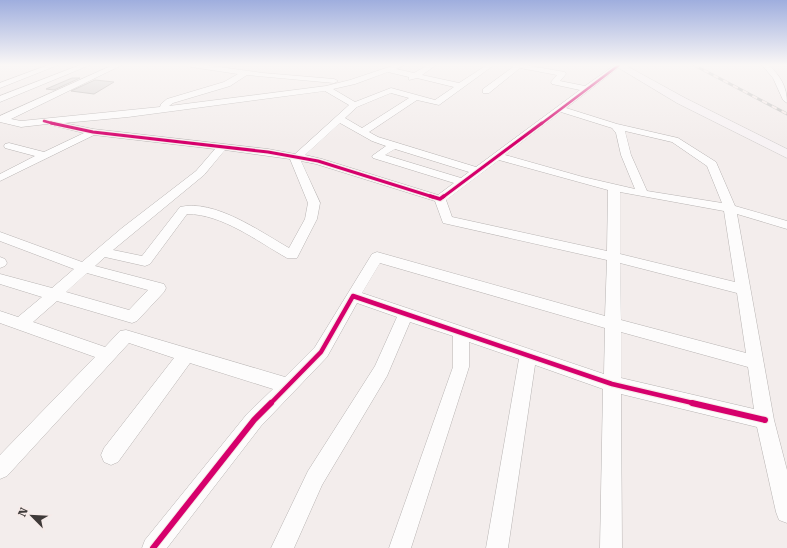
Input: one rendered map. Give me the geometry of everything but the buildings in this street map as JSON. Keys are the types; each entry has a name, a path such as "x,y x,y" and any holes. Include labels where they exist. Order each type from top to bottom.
{"main road":[{"path":"662,91 787,154"}],"street":[{"path":"0,98 19,91"},
{"path":"1,120 64,91"},
{"path":"109,134 170,101 205,91"},
{"path":"1,120 22,124 154,111 307,91"},
{"path":"330,91 354,105"},
{"path":"295,157 354,105 390,91"},
{"path":"393,91 436,103 454,91"},
{"path":"440,199 584,91"},
{"path":"782,91 787,100"},
{"path":"362,132 416,97"},
{"path":"559,109 615,126 675,140 712,164 730,208 754,362 765,420 787,512"},
{"path":"339,119 375,139 477,171"},
{"path":"44,121 93,132 222,147 318,161 440,199"},
{"path":"615,126 621,132 626,155 643,194"},
{"path":"0,178 93,132"},
{"path":"394,145 377,156 462,182"},
{"path":"9,146 44,156"},
{"path":"21,324 103,252 200,173 222,147"},
{"path":"498,156 537,169 614,188 730,208 787,225"},
{"path":"103,252 145,261 184,210 203,210 224,217 292,255 311,219 314,203 295,157"},
{"path":"611,548 614,188"},
{"path":"440,199 447,220 613,257 743,289"},
{"path":"0,236 85,268 159,288 132,317 0,279"},
{"path":"153,548 254,420 321,352 377,257 613,324 754,362"},
{"path":"353,296 612,384 765,420"},
{"path":"282,548 315,478 381,371 406,314"},
{"path":"0,317 109,355"},
{"path":"400,548 461,367 461,333"},
{"path":"0,469 126,336 288,386"},
{"path":"111,455 186,355"},
{"path":"497,548 528,356"}],"railway":[{"path":"743,91 787,114"}],"cycle path":[{"path":"44,121 93,132 268,152 318,161 440,199 585,91"},
{"path":"153,548 254,420 321,352 353,296 612,384 765,420"}]}
